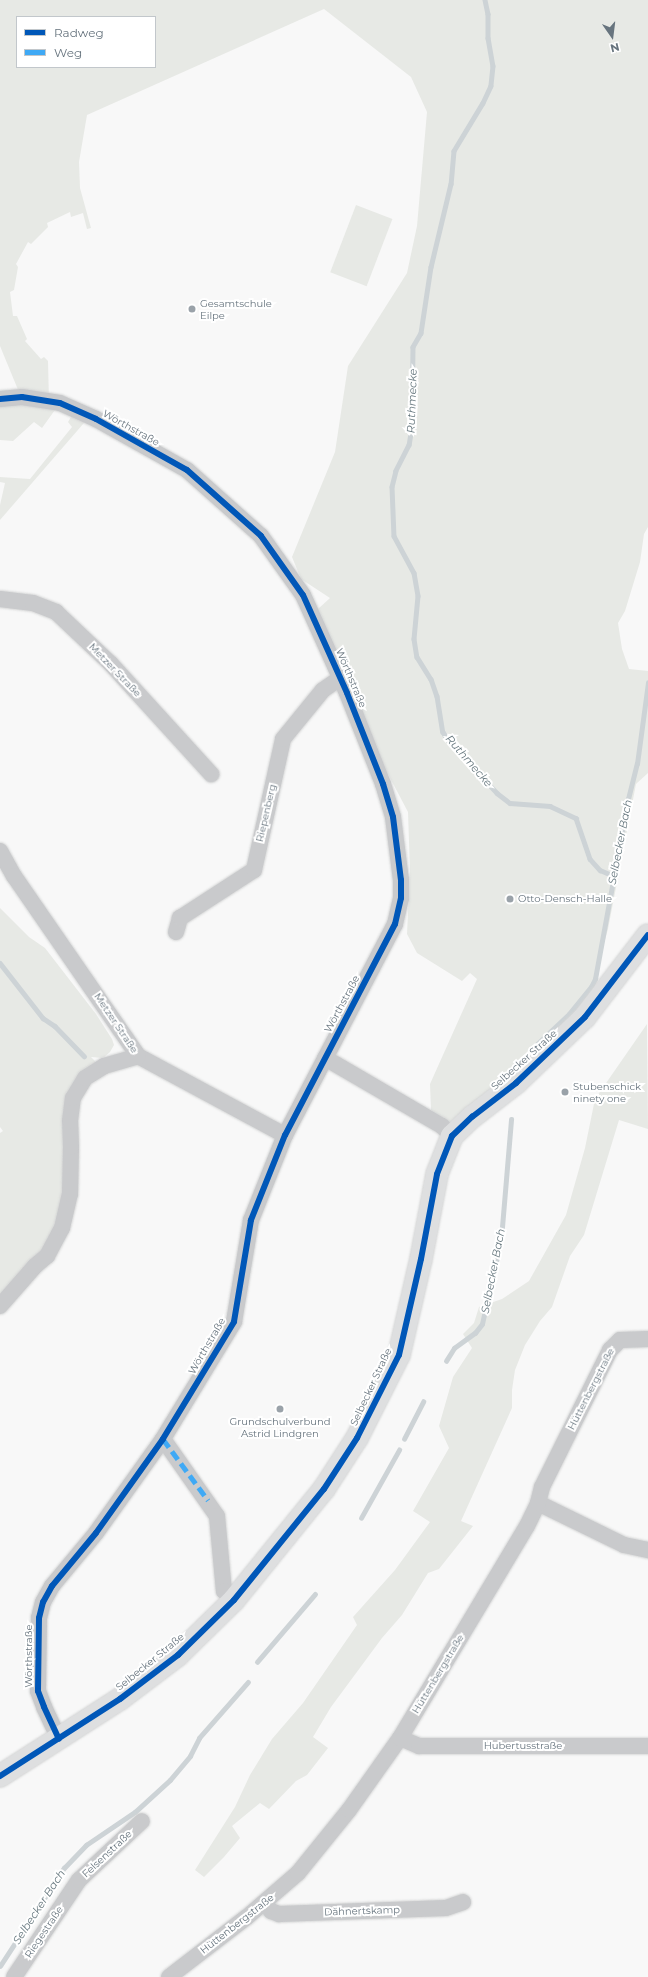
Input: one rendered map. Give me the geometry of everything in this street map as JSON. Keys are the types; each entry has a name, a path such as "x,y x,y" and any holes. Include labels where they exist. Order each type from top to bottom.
{"main road":[{"name":"Selbecker Straße","path":"0,1776 120,1699 178,1655 234,1600 324,1489 357,1438 399,1355 421,1260 437,1174 452,1136 472,1117 516,1083 585,1017 648,935"}],"street":[{"name":"Wörthstraße","path":"0,399 34,398 67,405 96,419 187,470 261,536 303,595 340,678 383,784 394,817 402,880 401,898 395,924 285,1135 251,1220 234,1322 163,1439 96,1533 52,1586 43,1602 39,1618 38,1691 59,1739"},
{"name":"Metzer Straße","path":"0,599 33,603 56,612 111,664 211,774"},
{"name":"Riepenberg","path":"176,932 180,918 254,870 283,739 323,690 340,678"},
{"name":"Metzer Straße","path":"0,851 14,876 138,1056 285,1135"},
{"path":"0,1306 35,1266 47,1256 62,1228 70,1194 70,1121 73,1098 85,1078 104,1066 138,1056"},
{"path":"325,1058 442,1126 452,1136"},
{"name":"Hüttenbergstraße","path":"169,1977 265,1903 303,1867 349,1810 400,1738 527,1526 538,1502 542,1487 610,1350 620,1340 648,1339"},
{"path":"163,1439 218,1516 224,1591 234,1600"},
{"path":"538,1502 624,1545 648,1550"},
{"name":"Hubertusstraße","path":"400,1738 418,1746 648,1746"},
{"name":"Felsenstraße","path":"73,1888 79,1880 142,1821"},
{"name":"Riegestraße","path":"14,1977 73,1888"},
{"name":"Dähnertskamp","path":"265,1903 271,1912 279,1914 446,1908 463,1902"}],"shaded area":[{"path":"0,0 648,0 648,527 644,534 640,562 625,611 618,623 622,649 629,669 648,671 648,773 636,784 608,929 587,1004 452,1129 431,1110 430,1084 477,979 470,973 462,981 417,953 407,934 410,871 408,812 378,755 318,609 330,598 301,579 292,557 335,452 348,366 407,273 417,226 427,112 411,77 324,9 87,115 79,162 80,188 91,228 87,229 83,213 71,217 70,212 47,223 48,227 31,244 28,242 16,264 18,267 14,290 10,292 13,316 17,316 27,339 25,341 41,359 44,357 48,361 49,401 60,403 42,428 34,422 13,441 0,440 0,399 21,397 0,346"},
{"path":"356,205 392,219 367,286 330,272"},
{"path":"76,409 90,416 0,520 0,505 5,483 0,482 0,477 30,479 72,427 68,422"},
{"path":"0,908 29,937 45,948 96,1014 112,1039 114,1045 110,1052 103,1058 91,1057 102,1068 73,1098 62,1228 0,1301 0,1133 3,1131 0,1127"},
{"path":"647,1024 648,1129 619,1120 584,1235 570,1256 552,1307 540,1321 525,1345 515,1370 512,1390 512,1408 461,1521 473,1526 439,1569 428,1573 402,1615 382,1638 331,1707 313,1737 328,1748 307,1775 296,1781 269,1809 260,1803 232,1826 240,1838 204,1877 195,1870 235,1807 250,1775 272,1739 303,1703 357,1625 353,1617 395,1570 430,1522 413,1511 449,1448 439,1426 453,1377 472,1348 463,1334 474,1323 479,1307 502,1299 529,1281 566,1215 585,1148 595,1099"}],"waterway":[{"name":"Ruthmecke","path":"485,0 488,14 488,38 493,66 491,86 483,103 454,151 451,184 431,267 421,333 413,347 412,427 409,445 396,471 392,487 394,536 414,573 418,596 414,639 417,657 431,679 437,696 443,732 448,740 497,793 510,803 550,806 576,818 590,859 600,870 614,876"},
{"name":"Ruthmecke","path":"532,1049 569,1014 591,987 595,979 628,799 637,764 648,683"},
{"path":"0,963 43,1018 55,1026 84,1056"},
{"name":"Selbecker Bach","path":"446,1361 454,1348 475,1333 482,1324 501,1239 511,1119"},
{"name":"Selbecker Bach","path":"404,1439 423,1402"},
{"name":"Selbecker Bach","path":"361,1518 399,1450"},
{"name":"Selbecker Bach","path":"257,1662 315,1594"},
{"name":"Selbecker Bach","path":"0,1966 64,1868 86,1845 135,1812 170,1780 190,1756 199,1738 248,1682"}],"marked path":[{"path":"163,1439 208,1500"}],"cycle path":[{"path":"0,399 22,397 60,403 96,419 187,470 261,536 303,595 347,693 383,784 393,817 401,880 401,898 395,924 285,1135 251,1220 234,1322 163,1439 96,1533 52,1586 43,1602 39,1618 38,1691 59,1739"},
{"path":"0,1776 120,1699 178,1655 234,1600 324,1489 357,1438 399,1355 421,1259 437,1174 452,1136 472,1117 516,1083 585,1017 648,935"}],"place":[{"name":"Gesamtschule Eilpe","path":"192,309"},
{"name":"Otto-Densch-Halle","path":"510,899"},
{"name":"Stubenschick ninety one","path":"565,1092"},
{"name":"Grundschulverbund Astrid Lindgren","path":"280,1409"}]}
